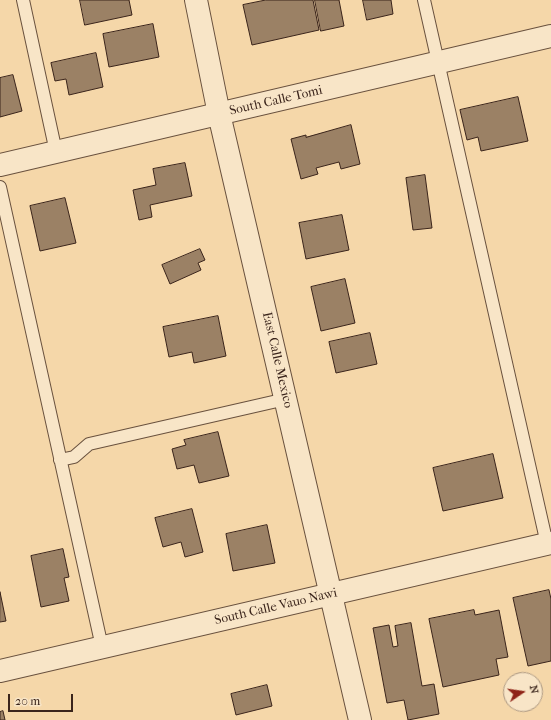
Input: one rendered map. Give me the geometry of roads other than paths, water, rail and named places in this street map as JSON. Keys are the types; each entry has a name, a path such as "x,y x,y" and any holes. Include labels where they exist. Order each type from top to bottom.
{"street":[{"name":"East Calle Mexico","path":"196,0 219,114 360,720"},
{"name":"South Calle Tomi","path":"0,165 551,36"},
{"name":"South Calle Vauo Nawi","path":"0,671 549,544"}],"lane":[{"path":"23,0 56,152"},
{"path":"424,0 549,544"},
{"path":"0,187 102,647"},
{"path":"60,460 74,457 89,444 286,399"}]}
